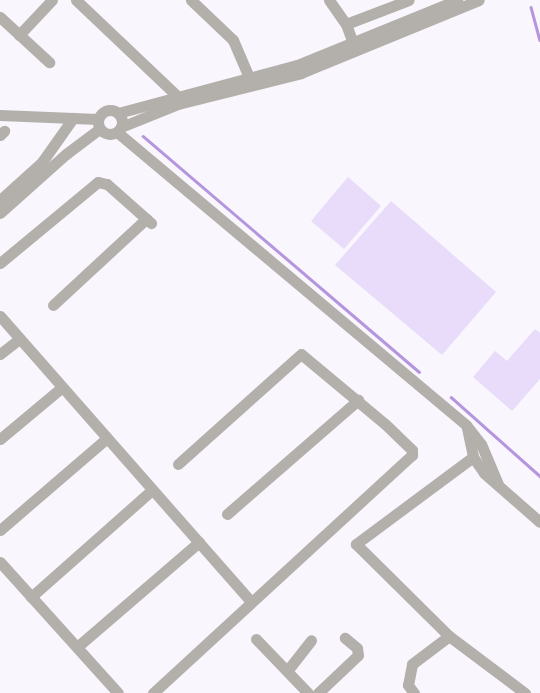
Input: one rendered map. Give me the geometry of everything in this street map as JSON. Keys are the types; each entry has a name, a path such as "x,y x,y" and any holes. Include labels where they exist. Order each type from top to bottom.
{"street":[{"path":"19,35 52,0"},
{"path":"76,0 176,96"},
{"path":"191,0 233,40 251,81"},
{"path":"329,0 346,24 354,47"},
{"path":"346,24 409,0"},
{"path":"0,213 99,124 106,110 118,113 176,96 301,73 457,0"},
{"path":"354,47 477,0"},
{"path":"0,17 49,62"},
{"path":"0,115 74,118 99,124 109,135 178,104 251,81"},
{"path":"118,113 119,130 466,425 482,444 498,484"},
{"path":"0,200 42,162 74,118"},
{"path":"0,263 98,182 107,184 149,221 53,305"},
{"path":"0,316 61,388 250,601"},
{"path":"0,354 19,338"},
{"path":"153,693 250,601 412,455 412,450 358,400 306,356 297,355 178,464"},
{"path":"0,439 61,388"},
{"path":"226,514 358,400"},
{"path":"466,425 473,456 484,473 540,522"},
{"path":"0,530 107,438"},
{"path":"473,456 356,544 450,636 525,693"},
{"path":"31,597 152,490"},
{"path":"77,647 199,542"},
{"path":"0,562 118,693"},
{"path":"414,693 408,686 412,664 450,636"},
{"path":"318,693 358,655 357,648 344,638"},
{"path":"256,639 308,693"},
{"path":"287,671 311,640"}],"shaded area":[{"path":"348,177 381,206 344,249 311,221"},
{"path":"391,201 496,292 442,355 335,265"},
{"path":"535,329 540,333 540,379 512,411 473,377 495,351 507,361"}],"waterway":[{"path":"531,7 540,40"},
{"path":"143,136 419,372"},
{"path":"451,397 540,476"}]}
